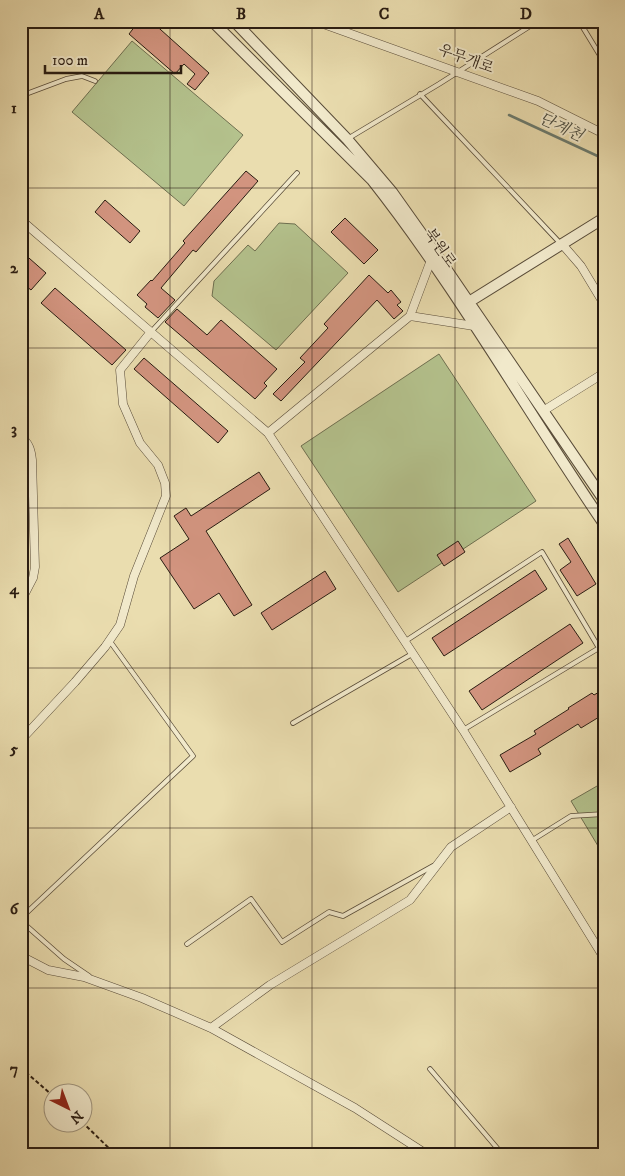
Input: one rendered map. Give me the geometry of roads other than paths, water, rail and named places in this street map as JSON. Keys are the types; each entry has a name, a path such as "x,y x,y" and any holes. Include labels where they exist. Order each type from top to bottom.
{"street":[{"name":"북원로","path":"212,21 372,180 543,411 604,500"},
{"name":"북원로","path":"234,21 347,139 392,192 465,304 474,326 604,524"},
{"name":"우무개로","path":"315,21 538,101 604,134"},
{"path":"465,304 604,218"},
{"path":"21,220 268,433 463,730 604,958"},
{"path":"562,244 581,266 604,304"},
{"path":"268,433 410,316 431,260"},
{"path":"410,316 474,326"},
{"path":"21,740 75,682 120,626 134,576 166,496 165,483 158,465 140,443 123,404 120,379 120,370 150,333"},
{"path":"543,411 604,374"},
{"path":"21,437 26,441 32,460 35,566 33,578 21,601"},
{"path":"211,1028 270,985 410,900 451,847 511,807"},
{"path":"21,956 48,970 84,977 142,998 211,1028 355,1108 428,1155"}],"lane":[{"path":"347,139 538,21"},
{"path":"579,21 604,62"},
{"path":"21,100 26,94 66,79 82,76 95,81"},
{"path":"420,94 562,244"},
{"path":"150,333 297,173"},
{"path":"404,642 542,552 599,648 463,730"},
{"path":"101,984 64,959 21,920 193,756 110,640"},
{"path":"293,723 412,654"},
{"path":"531,840 571,816 604,814"},
{"path":"187,944 251,899 282,942 329,912 343,916 439,863"},
{"path":"430,1069 503,1155"}],"waterway":[{"name":"단계천","path":"509,115 604,159"},
{"path":"21,1147 30,1155"}]}
